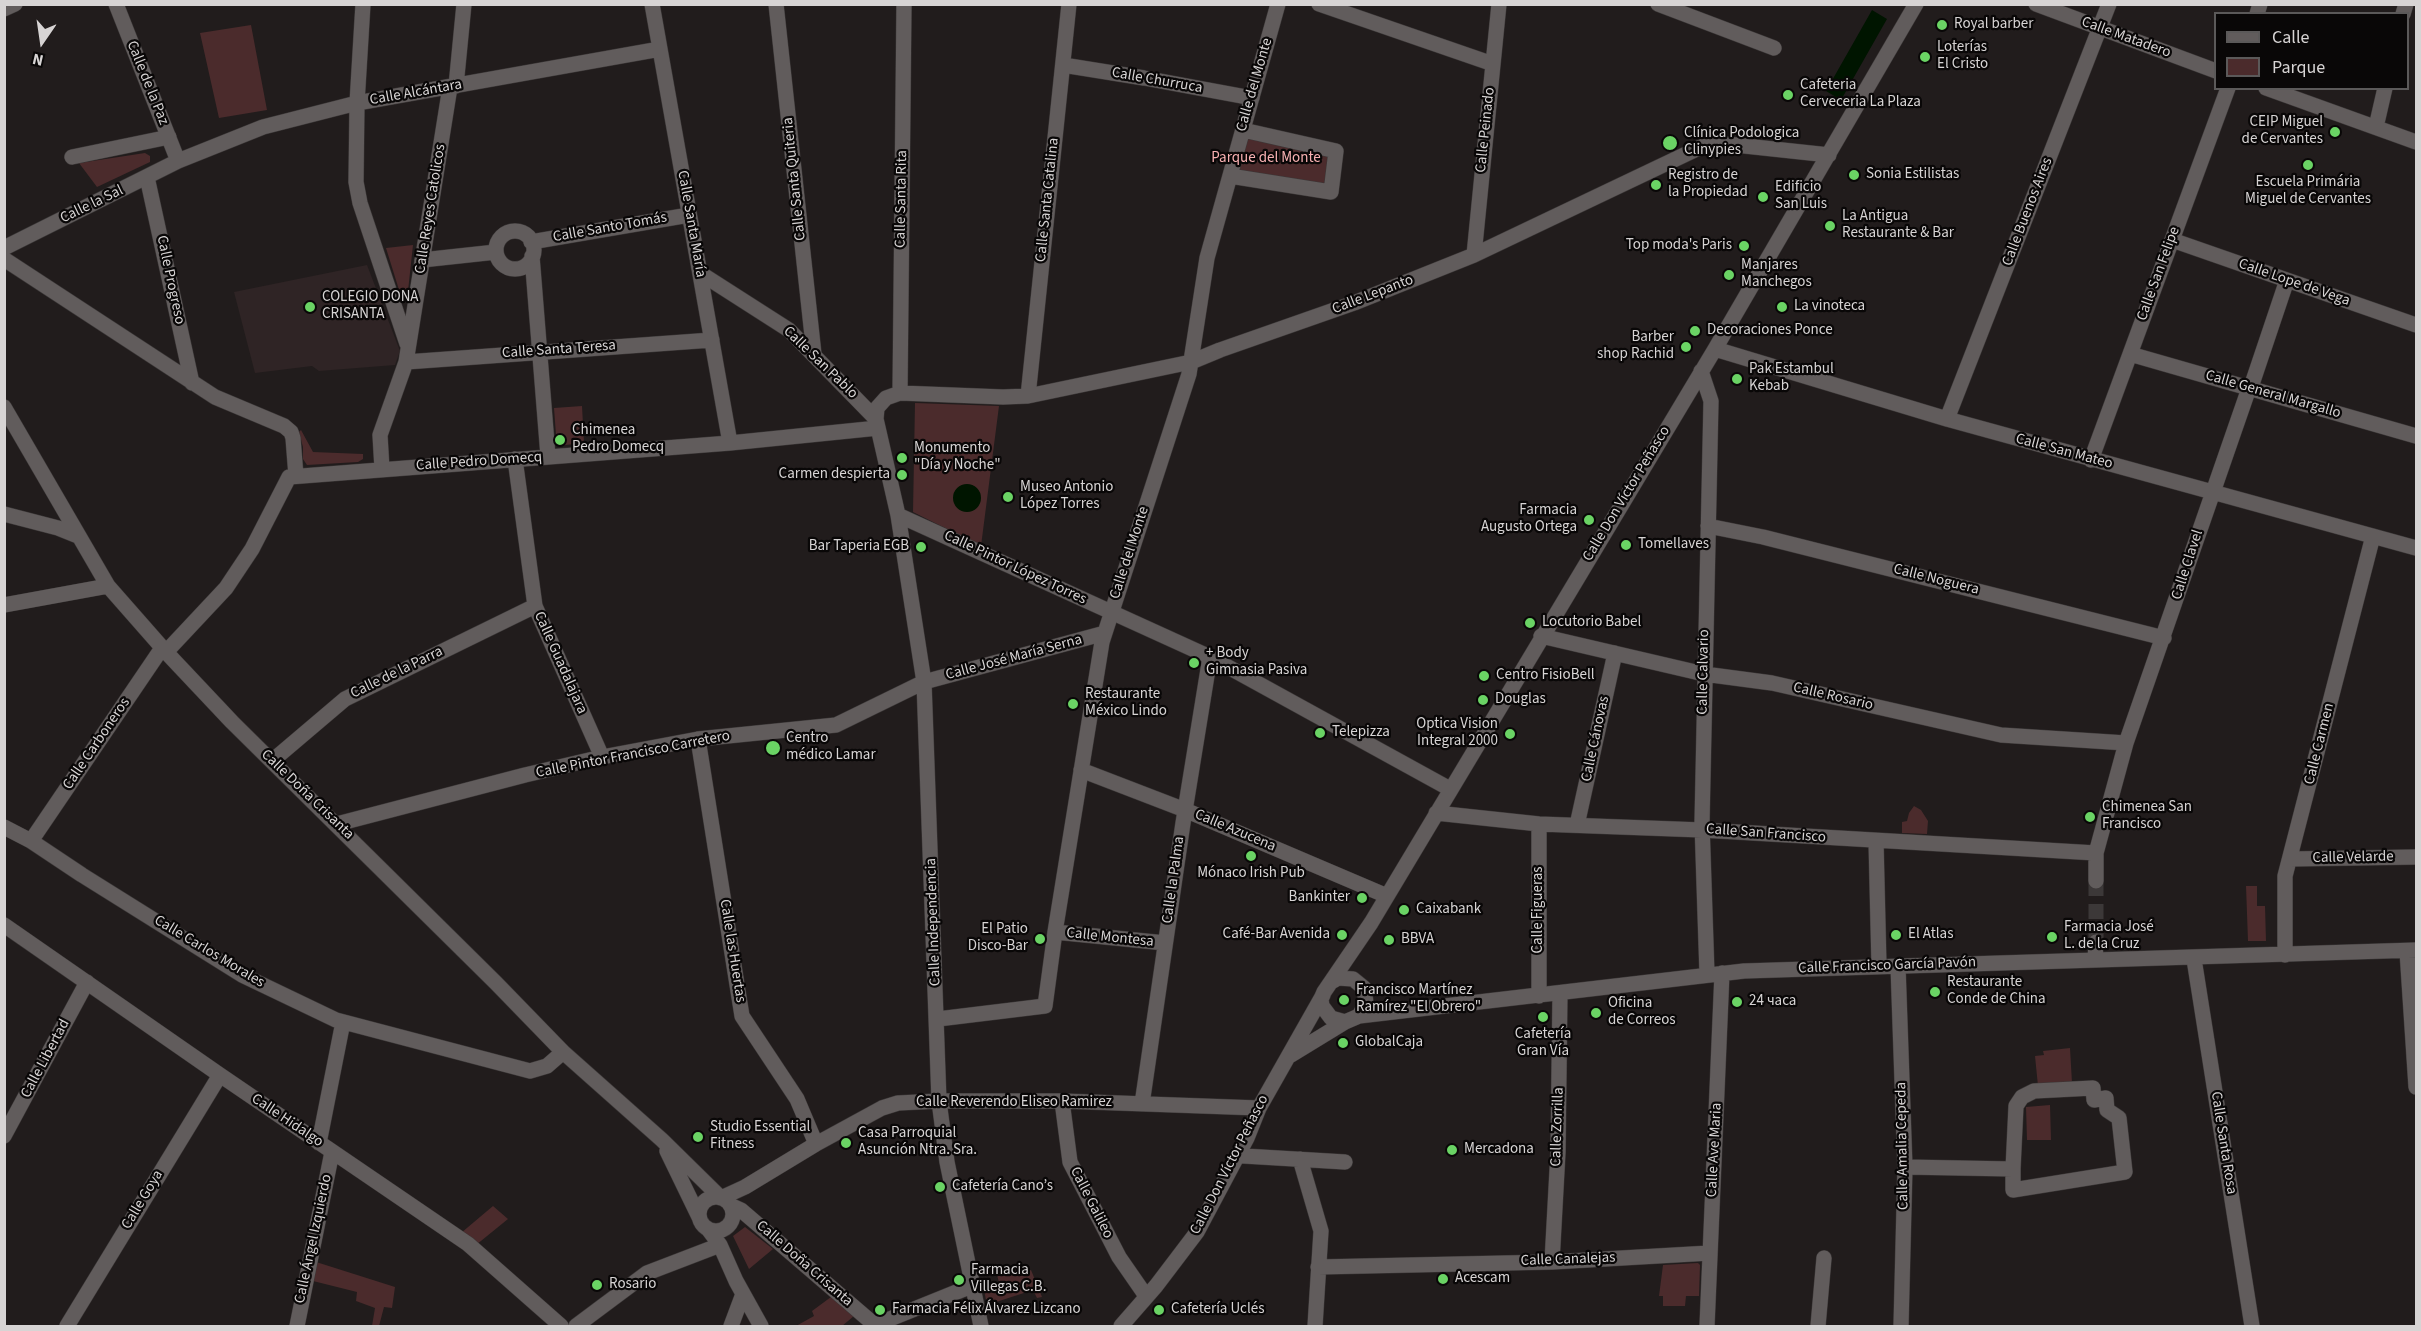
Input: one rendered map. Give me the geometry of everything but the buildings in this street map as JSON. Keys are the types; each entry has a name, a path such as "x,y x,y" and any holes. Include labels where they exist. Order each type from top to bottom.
{"street":[{"path":"4,9 15,4"},
{"name":"Calle de la Paz","path":"116,4 178,161"},
{"path":"363,4 357,103 356,182 360,203 407,355"},
{"name":"Calle Reyes Catolicos","path":"382,469 380,435 407,355 453,87 464,4"},
{"name":"Calle Santa María","path":"652,4 730,443"},
{"name":"Calle Santa Quiteria","path":"776,4 814,354"},
{"name":"Calle Santa Rita","path":"900,393 904,4"},
{"name":"Calle Santa Catalina","path":"1028,396 1069,4"},
{"name":"Calle del Monte","path":"938,1019 1045,1006 1054,932 1105,633 1189,374 1207,258 1278,4"},
{"path":"1319,4 1493,64"},
{"name":"Calle Peinado","path":"1474,255 1499,4"},
{"path":"1658,4 1774,48"},
{"name":"Calle Don Víctor Peñasco","path":"1121,1326 1197,1232 1259,1108 1328,987 1387,896 1715,349 1916,4"},
{"name":"Calle Matadero","path":"2036,4 2214,70"},
{"name":"Calle Buenos Aires","path":"1947,419 2109,4"},
{"name":"Calle Alcántara","path":"178,161 263,127 357,103 660,49"},
{"name":"Calle Churruca","path":"1063,65 1252,98"},
{"name":"Calle San Felipe","path":"2091,460 2227,90"},
{"path":"2272,90 2416,142"},
{"path":"2376,127 2385,90"},
{"path":"1230,176 1331,192 1336,151 1243,130"},
{"path":"72,157 169,137"},
{"name":"Calle Lepanto","path":"900,393 1028,396 1191,362 1354,303 1474,255 1703,146 1718,144 1829,155"},
{"name":"Calle la Sal","path":"4,248 178,161"},
{"name":"Calle Progreso","path":"147,177 192,383"},
{"name":"Calle Santo Tomás","path":"532,249 689,215"},
{"path":"532,249 523,267 511,269 501,263 496,246 502,236 512,232 523,233 532,249 548,456"},
{"name":"Calle Lope de Vega","path":"2172,240 2416,325"},
{"path":"422,260 496,252"},
{"path":"4,259 215,397 284,426 294,438 293,477"},
{"name":"Calle San Pablo","path":"700,273 789,330 877,423"},
{"name":"Calle Clavel","path":"2096,881 2096,853 2126,743 2247,394 2252,387 2287,280"},
{"name":"Calle Santa Teresa","path":"407,355 540,351 712,340"},
{"name":"Calle San Mateo","path":"1715,349 2091,460 2213,491 2416,548"},
{"name":"Calle General Margallo","path":"2130,354 2252,387 2416,436"},
{"name":"Calle Calvario","path":"1701,371 1711,401 1702,830 1714,974"},
{"path":"877,423 877,408 886,398 900,393"},
{"name":"Calle Doña Crisanta","path":"4,407 108,586 232,722 337,824 563,1052 662,1140 725,1202 741,1210 876,1326"},
{"name":"Calle Pedro Domecq","path":"293,477 730,443 877,423"},
{"name":"Calle Independencia","path":"877,423 898,515 924,682 938,1019 939,1101 947,1162 981,1326"},
{"name":"Calle Guadalajara","path":"515,459 535,606 602,757"},
{"name":"Calle Carboneros","path":"32,840 164,650 216,601 252,549 293,477"},
{"path":"4,514 58,528 78,536"},
{"name":"Calle Pintor López Torres","path":"898,515 1210,657 1450,789"},
{"name":"Calle Noguera","path":"1708,526 1763,537 2164,638"},
{"name":"Calle Carmen","path":"2285,955 2285,876 2373,536"},
{"path":"4,605 108,586"},
{"name":"Calle de la Parra","path":"272,761 345,699 535,606"},
{"name":"Calle José María Serna","path":"924,682 1105,633"},
{"name":"Calle Rosario","path":"1541,636 1704,674 1772,683 2001,735 2126,743"},
{"name":"Calle Cánovas","path":"1577,825 1615,653"},
{"name":"Calle la Palma","path":"1142,1104 1210,657"},
{"name":"Calle Pintor Francisco Carretero","path":"337,824 602,757 698,739 836,725 924,682"},
{"name":"Calle las Huertas","path":"698,739 742,1016 797,1099 816,1144"},
{"name":"Calle Azucena","path":"1081,770 1185,810 1387,896"},
{"name":"Calle San Francisco","path":"1436,813 1539,824 1702,830 2096,853"},
{"name":"Calle Figueras","path":"1539,824 1539,996"},
{"name":"Calle Carlos Morales","path":"4,827 32,840 82,875 242,975 343,1022 530,1071 547,1066 563,1052"},
{"path":"1876,841 1879,966"},
{"name":"Calle Velarde","path":"2290,859 2416,857"},
{"name":"Calle Hidalgo","path":"4,925 468,1245 561,1326"},
{"name":"Calle Montesa","path":"1054,932 1165,944"},
{"path":"2095,960 2096,942"},
{"path":"2412,951 2416,1087"},
{"name":"Calle Francisco García Pavón","path":"1352,1019 1714,974 1879,966 2194,959 2412,951"},
{"name":"Calle Santa Rosa","path":"2194,959 2252,1326"},
{"name":"Calle Amalia Cepeda","path":"1898,966 1905,1167 1901,1326"},
{"name":"Calle Ave Maria","path":"1707,1326 1714,974"},
{"path":"1288,1057 1352,1019 1366,1003 1364,988 1353,979 1338,978 1328,987 1321,999 1325,1013 1337,1021 1352,1019"},
{"name":"Calle Libertad","path":"4,1136 87,982"},
{"name":"Calle Zorrilla","path":"1552,1262 1558,1152 1560,993"},
{"path":"319,1143 343,1022"},
{"name":"Calle Goya","path":"68,1326 220,1075"},
{"path":"2093,1088 2094,1100 2106,1098 2107,1110 2119,1118 2126,1172 2013,1190 2013,1169 2016,1106 2022,1097 2034,1091 2093,1088"},
{"name":"Calle Reverendo Eliseo Ramirez","path":"725,1202 745,1187 816,1144 882,1108 898,1103 1062,1101 1259,1108"},
{"name":"Calle Galileo","path":"1062,1101 1070,1162 1119,1257 1146,1296"},
{"name":"Calle Doña Crisanta","path":"662,1140 703,1223 720,1245 761,1326"},
{"name":"Calle Ángel Izquierdo","path":"297,1326 332,1152"},
{"path":"1238,1153 1244,1156 1345,1162"},
{"path":"1300,1159 1321,1231 1315,1326"},
{"path":"1905,1167 2013,1169"},
{"path":"710,1199 725,1202 732,1215 729,1225 720,1230 703,1223 701,1206 705,1202 710,1199"},
{"path":"576,1326 647,1273 720,1245"},
{"name":"Calle Canalejas","path":"1318,1267 1552,1262 1710,1253"},
{"path":"1818,1326 1824,1258"},
{"path":"876,1326 974,1285"},
{"path":"731,1326 743,1294"}],"shaded area":[{"path":"1872,10 1887,19 1841,100 1826,91"},
{"name":"COLEGIO DONA CRISANTA","path":"367,265 400,351 395,365 319,371 312,366 255,373 234,292"},
{"path":"967,484 977,488 981,498 977,508 967,512 957,508 953,498 957,488"}],"green space":[{"path":"251,25 267,110 219,118 200,33"},
{"name":"Parque del Monte","path":"1243,130 1336,151 1331,192 1230,176"},
{"path":"145,153 150,156 150,162 97,187 79,163"},
{"path":"413,245 408,291 403,294 400,293 386,248"},
{"path":"915,403 999,406 981,546 913,512"},
{"path":"582,406 584,443 565,445 563,437 556,435 554,408"},
{"path":"301,430 313,452 363,454 363,459 358,462 307,465 303,459 299,432"},
{"path":"1914,806 1921,810 1928,821 1927,834 1902,833 1902,822 1907,821"},
{"path":"2246,886 2257,886 2257,906 2265,906 2266,941 2248,941"},
{"path":"2070,1048 2072,1083 2038,1086 2035,1056 2044,1055 2043,1051"},
{"path":"2050,1105 2051,1140 2027,1140 2026,1107"},
{"path":"493,1206 508,1219 476,1245 461,1233"},
{"path":"745,1227 773,1249 749,1269 733,1236"},
{"path":"313,1261 395,1287 392,1308 384,1307 379,1326 372,1326 375,1308 356,1301 357,1292 309,1280"},
{"path":"1698,1263 1700,1265 1699,1296 1686,1296 1685,1306 1663,1306 1663,1296 1659,1296 1663,1265"},
{"path":"1025,1265 1027,1272 1031,1270 1042,1297 1037,1298 1033,1290 987,1305 984,1290 1000,1286 997,1275 1017,1268 1018,1275 1022,1274 1021,1267"},
{"path":"831,1297 854,1316 842,1326 796,1326 814,1316 812,1311"}],"tunnel":[{"path":"2096,881 2096,942"}],"place":[{"name":"Royal barber","path":"1942,25"},
{"name":"Loterías El Cristo","path":"1925,57"},
{"name":"Cafeteria Cerveceria La Plaza","path":"1788,95"},
{"name":"CEIP Miguel de Cervantes","path":"2335,132"},
{"name":"Clínica Podologica Clinypies","path":"1670,143"},
{"name":"Escuela Primária Miguel de Cervantes","path":"2308,165"},
{"name":"Sonia Estilistas","path":"1854,175"},
{"name":"Registro de la Propiedad","path":"1656,185"},
{"name":"Edificio San Luis","path":"1763,197"},
{"name":"La Antigua Restaurante & Bar","path":"1830,226"},
{"name":"Top moda's Paris","path":"1744,246"},
{"name":"Manjares Manchegos","path":"1729,275"},
{"name":"COLEGIO DONA CRISANTA","path":"310,307"},
{"name":"La vinoteca","path":"1782,307"},
{"name":"Decoraciones Ponce","path":"1695,331"},
{"name":"Barber shop Rachid","path":"1686,347"},
{"name":"Pak Estambul Kebab","path":"1737,379"},
{"name":"Chimenea Pedro Domecq","path":"560,440"},
{"name":"Monumento \"Día y Noche\"","path":"902,458"},
{"name":"Carmen despierta","path":"902,475"},
{"name":"Museo Antonio López Torres","path":"1008,497"},
{"name":"Farmacia Augusto Ortega","path":"1589,520"},
{"name":"Tomellaves","path":"1626,545"},
{"name":"Bar Taperia EGB","path":"921,547"},
{"name":"Locutorio Babel","path":"1530,623"},
{"name":"+ Body Gimnasia Pasiva","path":"1194,663"},
{"name":"Centro FisioBell","path":"1484,676"},
{"name":"Douglas","path":"1483,700"},
{"name":"Restaurante México Lindo","path":"1073,704"},
{"name":"Telepizza","path":"1320,733"},
{"name":"Optica Vision Integral 2000","path":"1510,734"},
{"name":"Centro médico Lamar","path":"773,748"},
{"name":"Chimenea San Francisco","path":"2090,817"},
{"name":"Mónaco Irish Pub","path":"1251,856"},
{"name":"Bankinter","path":"1362,898"},
{"name":"Caixabank","path":"1404,910"},
{"name":"Café-Bar Avenida","path":"1342,935"},
{"name":"El Atlas","path":"1896,935"},
{"name":"Farmacia José L. de la Cruz","path":"2052,937"},
{"name":"El Patio Disco-Bar","path":"1040,939"},
{"name":"BBVA","path":"1389,940"},
{"name":"Restaurante Conde de China","path":"1935,992"},
{"name":"Francisco Martínez Ramírez \"El Obrero\"","path":"1344,1000"},
{"name":"24 часа","path":"1737,1002"},
{"name":"Oficina de Correos","path":"1596,1013"},
{"name":"Cafetería Gran Vía","path":"1543,1017"},
{"name":"GlobalCaja","path":"1343,1043"},
{"name":"Studio Essential Fitness","path":"698,1137"},
{"name":"Casa Parroquial Asunción Ntra. Sra.","path":"846,1143"},
{"name":"Mercadona","path":"1452,1150"},
{"name":"Cafetería Cano’s","path":"940,1187"},
{"name":"Acescam","path":"1443,1279"},
{"name":"Farmacia Villegas C.B.","path":"959,1280"},
{"name":"Rosario","path":"597,1285"},
{"name":"Farmacia Félix Álvarez Lizcano","path":"880,1310"},
{"name":"Cafetería Uclés","path":"1159,1310"}]}
